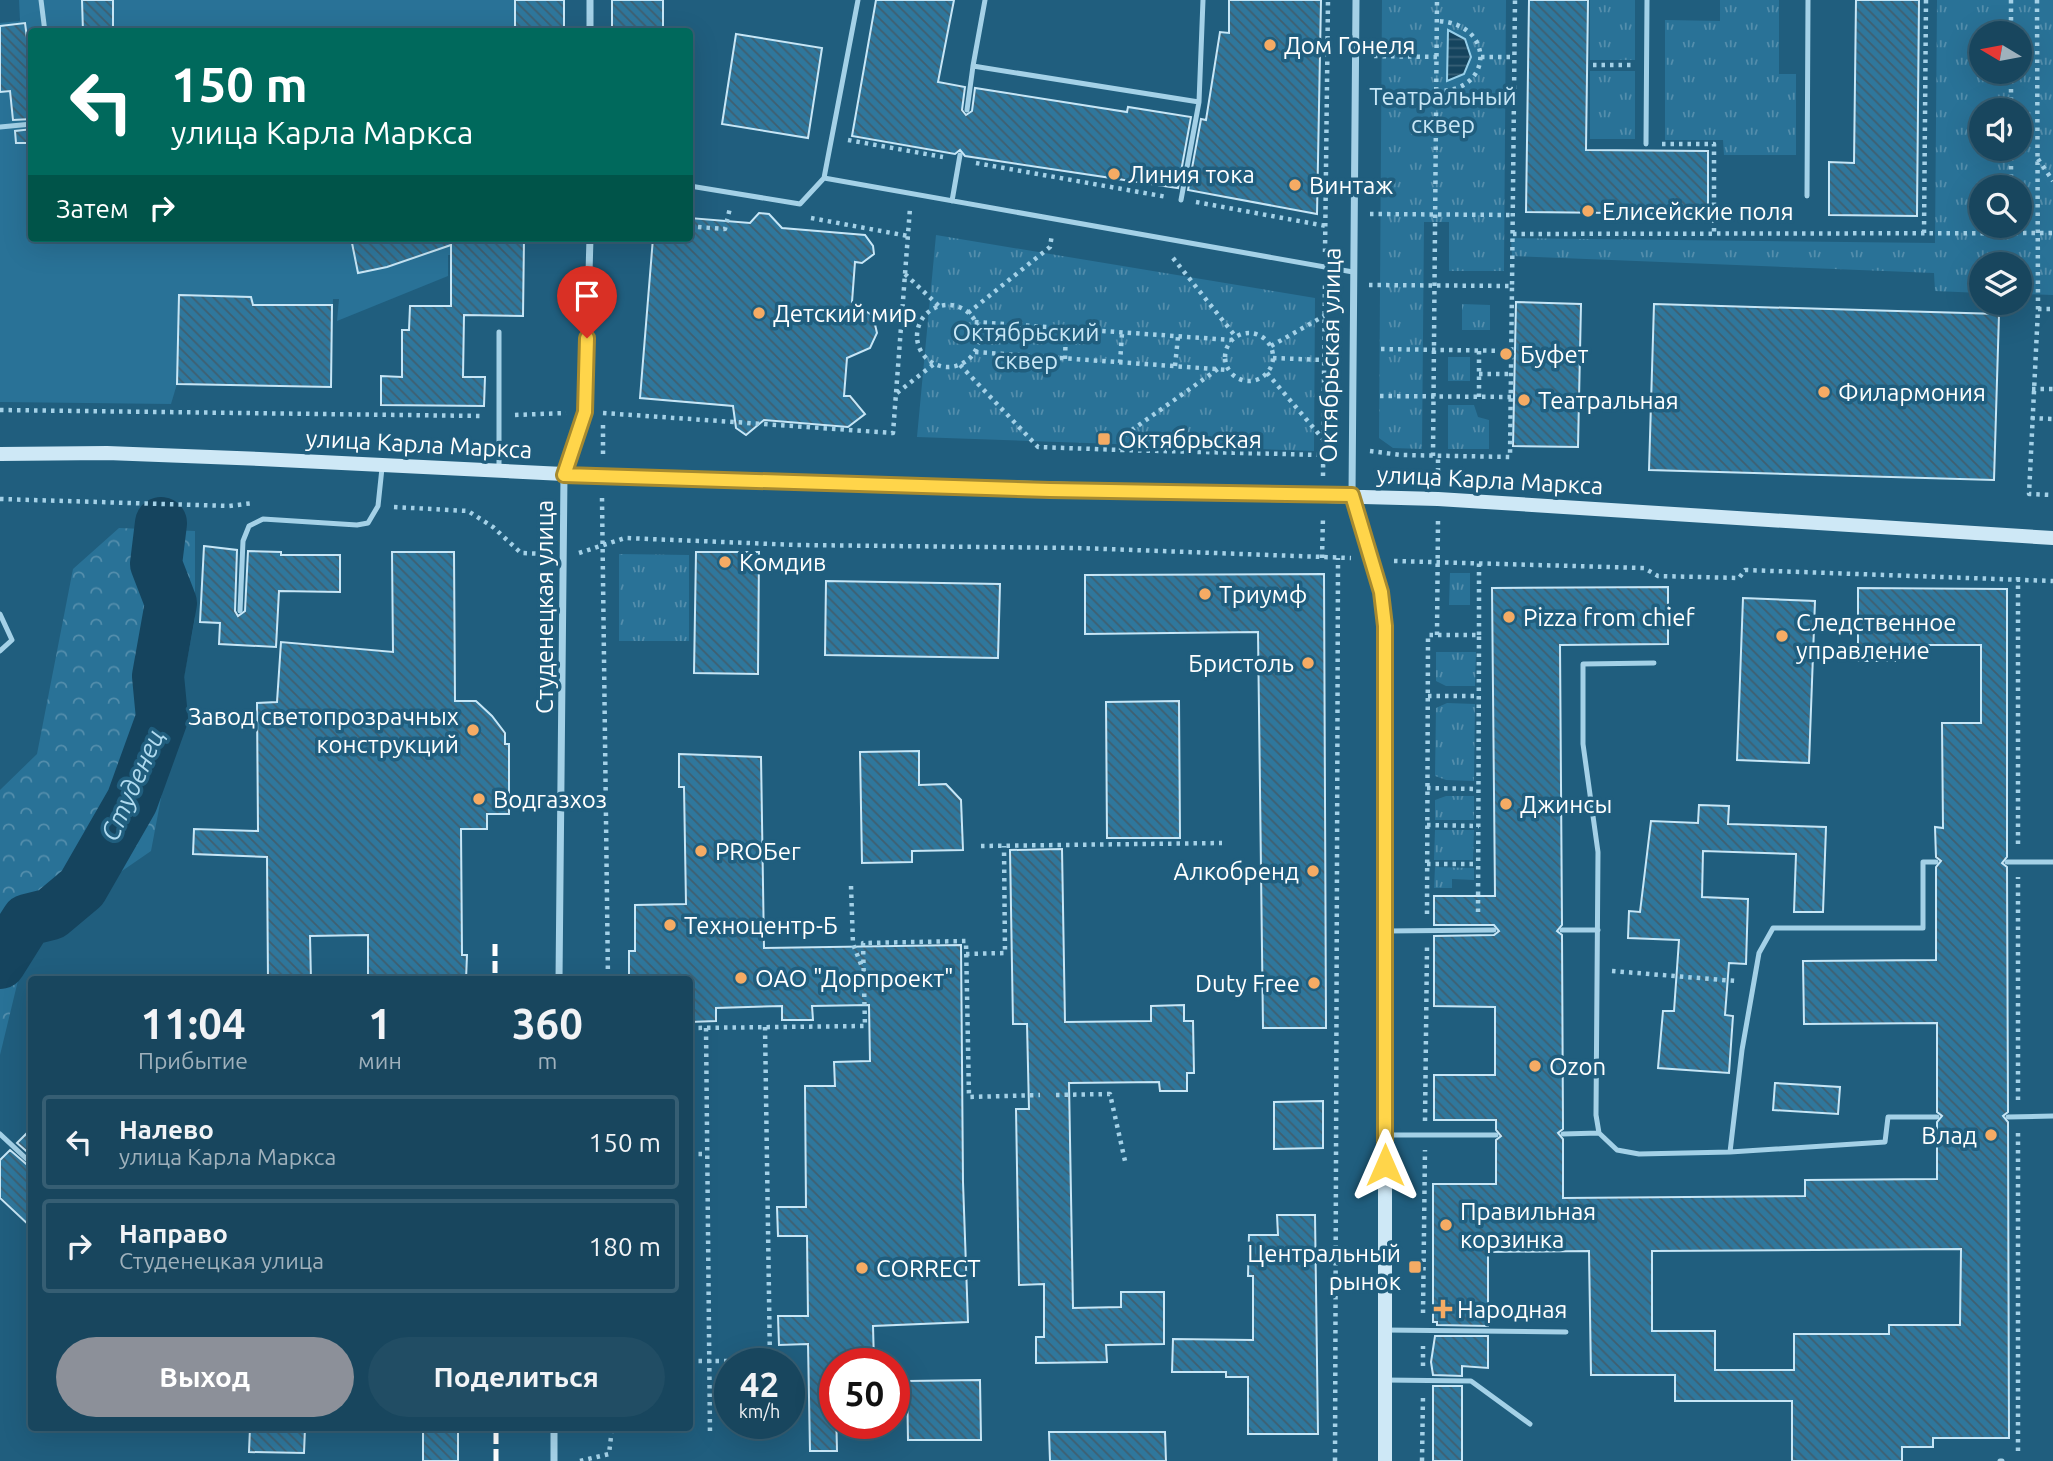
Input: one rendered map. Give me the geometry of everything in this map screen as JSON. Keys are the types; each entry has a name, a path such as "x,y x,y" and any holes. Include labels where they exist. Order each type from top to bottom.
{"main road":[{"name":"улица Карла Маркса","path":"0,454 107,453 602,477 1352,495 2053,538"},
{"name":"Октябрьская улица","path":"1352,495 1381,592 1385,626 1385,1461"}],"street":[{"path":"590,0 590,28"},
{"name":"Октябрьская улица","path":"1352,495 1356,0"},
{"name":"Студенецкая улица","path":"559,976 564,475 585,412 590,242"},
{"path":"554,1431 554,1461"}],"lane":[{"path":"41,0 44,28"},
{"path":"693,186 800,204 824,178 858,0"},
{"path":"967,110 985,0"},
{"path":"1181,200 1199,102 1203,0"},
{"path":"1646,144 1647,0"},
{"path":"1807,196 1808,0"},
{"path":"973,66 1199,102"},
{"path":"0,127 28,124"},
{"path":"953,201 959,157"},
{"path":"824,178 1353,272"},
{"path":"499,332 499,471"},
{"path":"240,611 243,541 249,526 262,519 357,525 369,523 378,506 383,465"},
{"path":"0,614 12,640 0,651"},
{"path":"1654,663 1583,664 1583,744 1598,852 1596,1115 1599,1133 1617,1150 1639,1154 1730,1152 1885,1142 1888,1117 1937,1117"},
{"path":"1730,1152 1759,953 1773,928 1923,928 1923,862 1936,862"},
{"path":"2007,862 2053,862"},
{"path":"1562,930 1598,929"},
{"path":"1385,931 1494,930"},
{"path":"2008,1117 2053,1116"},
{"path":"1563,1134 1599,1133"},
{"path":"0,1134 28,1160"},
{"path":"1385,1135 1496,1135"},
{"path":"1385,1330 1566,1332"},
{"path":"1385,1380 1471,1381 1530,1424"}],"path":[{"path":"1322,558 1328,0"},
{"path":"1433,456 1437,0"},
{"path":"1381,452 1510,457 1515,0"},
{"path":"1924,233 1926,0"},
{"path":"2011,0 2011,21"},
{"path":"2037,0 2038,309 2032,389 2029,494 2053,495"},
{"path":"1436,91 1452,91 1465,85 1478,71 1480,57 1477,41 1467,29 1453,22 1437,21"},
{"path":"1355,56 1437,57"},
{"path":"1480,57 1515,57"},
{"path":"1594,65 1646,65"},
{"path":"833,137 959,157 1326,226"},
{"path":"1646,144 1714,144 1714,234"},
{"path":"2038,159 2053,181"},
{"path":"0,410 498,416 585,412 893,433 911,193"},
{"path":"1380,214 1513,215"},
{"path":"968,313 1050,247 1055,219"},
{"path":"698,227 725,229"},
{"path":"1513,234 1969,233"},
{"path":"2032,233 2053,233"},
{"path":"1157,239 1233,338"},
{"path":"905,274 940,307"},
{"path":"1325,284 1512,286"},
{"path":"955,306 968,313 979,334 975,352 960,365 949,367 934,364 922,354 917,335 924,318 940,307 955,306"},
{"path":"2038,309 2053,309"},
{"path":"1271,346 1324,315"},
{"path":"975,323 1178,337 1233,338 1254,333 1264,337 1271,346 1273,358 1267,373 1260,378 1247,380 1235,376 1229,370 1225,354 1233,338"},
{"path":"1065,359 1066,329"},
{"path":"1120,363 1122,333"},
{"path":"1175,366 1178,337"},
{"path":"1381,349 1511,351"},
{"path":"1479,350 1479,397"},
{"path":"975,352 1229,370"},
{"path":"1273,358 1324,360"},
{"path":"896,394 934,364"},
{"path":"960,365 1038,447 1323,455"},
{"path":"1121,450 1122,437 1218,369"},
{"path":"1267,373 1324,440"},
{"path":"1479,374 1511,374"},
{"path":"2032,389 2053,389"},
{"path":"1380,396 1511,397"},
{"path":"604,413 601,548 608,976"},
{"path":"2031,418 2053,419"},
{"path":"0,499 216,506 256,502"},
{"path":"378,506 468,511 493,527 521,553 563,555 601,548 625,538 797,545 1078,548 1437,563 1644,568 1658,576 1739,578 1745,570 2053,580"},
{"path":"1437,635 1438,530"},
{"path":"1335,1461 1338,558"},
{"path":"1478,931 1479,563"},
{"path":"2018,577 2018,1461"},
{"path":"1422,1461 1428,635 1479,635"},
{"path":"1428,696 1479,696"},
{"path":"1427,789 1479,789"},
{"path":"1427,825 1479,825"},
{"path":"981,846 1222,843"},
{"path":"966,954 1005,953 1004,846"},
{"path":"1427,864 1478,864"},
{"path":"851,886 853,944 864,971"},
{"path":"693,1028 865,1026 863,943 967,941 969,1097 1040,1096"},
{"path":"1598,970 1754,982"},
{"path":"765,1027 770,1348"},
{"path":"706,1028 710,1435"},
{"path":"1056,1095 1110,1094 1125,1161"},
{"path":"693,1154 707,1154"},
{"path":"693,1361 714,1361"},
{"path":"580,1461 609,1454 612,1431"}],"green space":[{"path":"19,0 564,0 564,28 28,28 28,242 463,242 463,255 448,255 448,276 337,321 339,299 333,299 331,387 177,384 171,404 0,402 0,23 20,21"},
{"name":"Театральный сквер","path":"1382,0 1506,0 1504,271 1449,271 1449,222 1424,222 1422,449 1393,448 1379,438"},
{"path":"1590,0 1635,0 1635,60 1590,60"},
{"path":"1720,0 1779,0 1779,74 1796,74 1796,155 1724,155 1723,140 1665,140 1665,20 1720,21"},
{"path":"1937,0 2053,0 2053,295 2032,294 2032,252 1969,252 1969,292 1935,291 1934,273 1512,256 1511,238 1935,243"},
{"path":"1590,71 1635,71 1635,139 1590,139"},
{"name":"Октябрьский сквер","path":"936,235 1315,298 1314,451 917,437"},
{"path":"1462,304 1490,305 1490,330 1462,330"},
{"path":"1448,357 1470,357 1470,381 1448,381"},
{"path":"1448,405 1474,405 1478,417 1489,420 1489,449 1448,449"},
{"path":"119,528 195,531 195,618 151,851 29,935 0,1055 0,790 37,754 73,569"},
{"path":"619,554 689,555 689,641 619,641"},
{"path":"1450,573 1470,573 1470,605 1449,605"},
{"path":"1436,652 1476,652 1475,686 1446,686 1436,681"},
{"path":"1447,703 1475,704 1474,781 1446,780 1435,776 1436,708"},
{"path":"1446,796 1474,796 1474,820 1435,820 1435,800"},
{"path":"1435,830 1474,830 1473,860 1434,860"},
{"path":"1435,867 1474,868 1474,880 1452,879 1452,888 1434,888"}],"shaded area":[{"path":"1448,30 1465,39 1471,57 1464,74 1447,81"}],"building":[{"path":"82,0 113,0 113,28 83,28"},
{"path":"515,0 564,0 564,28 515,28"},
{"path":"612,0 663,0 663,28 612,28"},
{"path":"876,0 954,0 938,82 965,87 962,110 966,115 972,111 975,88 1127,112 1128,107 1191,117 1178,188 965,156 960,150 955,154 852,136"},
{"path":"1229,0 1321,0 1317,214 1188,190 1201,119 1206,120 1220,32 1229,33"},
{"path":"1529,0 1588,0 1586,150 1708,151 1708,214 1526,212"},
{"path":"1856,0 1919,0 1917,216 1829,215 1829,162 1854,163"},
{"path":"25,23 28,45 28,119 13,120 10,91 0,92 0,26"},
{"path":"736,34 822,48 808,138 722,124"},
{"path":"28,129 28,143 16,143 15,131"},
{"name":"Детский мир","path":"759,213 769,214 782,228 865,235 873,246 874,254 862,263 855,262 852,302 873,316 877,333 870,348 847,358 844,396 850,396 865,414 848,427 764,420 746,435 736,428 733,406 640,398 653,242 693,242 693,218 750,223"},
{"path":"352,242 524,242 523,316 464,315 463,377 485,377 484,406 381,405 381,376 402,377 402,330 409,330 410,306 451,306 451,245 387,267 358,273"},
{"path":"179,295 251,297 253,305 332,305 331,387 177,384"},
{"path":"1516,302 1581,304 1578,447 1513,446"},
{"name":"Филармония","path":"1654,304 1999,315 1994,480 1649,470"},
{"path":"204,546 237,550 235,611 238,616 245,611 248,551 281,552 281,555 340,555 340,592 279,591 276,647 219,644 220,623 200,622"},
{"path":"392,552 454,552 455,701 476,701 492,716 505,733 505,744 509,744 509,814 487,814 487,829 461,829 462,955 467,955 466,976 368,976 368,935 310,936 311,976 268,976 267,857 193,854 194,829 258,831 257,703 277,702 281,642 393,652"},
{"path":"696,552 759,552 758,674 694,673"},
{"path":"1324,574 1326,1028 1263,1028 1258,632 1085,634 1085,575"},
{"path":"826,581 1000,584 998,658 825,655"},
{"path":"1668,587 1668,644 1560,645 1562,925 1557,931 1562,935 1563,1129 1558,1133 1563,1139 1563,1198 1805,1196 1805,1180 1937,1179 1937,1122 1942,1116 1937,1112 1937,1023 1804,1024 1803,961 1936,960 1936,867 1941,861 1936,857 1935,827 1943,828 1942,723 1981,723 1981,645 1902,645 1902,650 1895,650 1895,661 1858,661 1858,588 2007,589 2007,857 2002,863 2007,867 2008,1112 2003,1116 2008,1122 2009,1438 1933,1438 1933,1447 1902,1447 1902,1461 1792,1461 1792,1401 1675,1401 1675,1375 1591,1375 1589,1251 1488,1252 1488,1326 1437,1325 1437,1322 1433,1322 1433,1184 1496,1184 1496,1140 1501,1136 1496,1130 1496,1120 1434,1120 1434,1075 1495,1075 1495,1007 1434,1006 1434,936 1494,935 1499,931 1494,925 1434,925 1434,896 1495,896 1492,588","holes":["1961,1249 1960,1325 1889,1325 1889,1334 1794,1334 1794,1370 1715,1370 1715,1331 1652,1331 1652,1251"]},
{"path":"1743,598 1815,601 1809,763 1737,760"},
{"path":"1179,701 1180,838 1107,838 1106,702"},
{"path":"919,751 919,785 946,784 961,800 963,850 912,851 912,862 862,863 860,752"},
{"path":"679,754 761,757 764,948 961,945 963,1182 968,1322 873,1326 874,1348 819,1348 819,1439 837,1439 837,1451 810,1451 808,1344 779,1345 778,1316 808,1316 807,1236 778,1236 777,1207 806,1207 805,1086 835,1086 834,1062 870,1061 869,1005 812,1006 813,1020 782,1020 782,1006 716,1008 716,1021 693,1022 693,976 629,976 629,951 635,951 635,905 686,904 684,787 679,787"},
{"path":"1699,805 1729,806 1728,824 1826,827 1823,912 1794,912 1796,854 1703,851 1702,897 1748,899 1746,964 1729,963 1725,1015 1733,1016 1729,1073 1658,1068 1663,1011 1674,1011 1679,940 1628,938 1629,911 1640,912 1651,821 1698,823"},
{"path":"1062,849 1065,1022 1151,1021 1151,1006 1184,1005 1184,1021 1193,1021 1194,1073 1187,1073 1187,1091 1160,1091 1159,1082 1069,1083 1073,1308 1121,1307 1121,1292 1164,1292 1164,1344 1106,1345 1107,1362 1036,1363 1036,1337 1044,1337 1044,1284 1019,1285 1016,1109 1029,1109 1027,1024 1013,1024 1010,850"},
{"path":"1775,1083 1840,1087 1838,1114 1773,1110"},
{"path":"1323,1101 1323,1148 1274,1149 1274,1102"},
{"path":"28,1132 28,1153 17,1143"},
{"path":"10,1150 28,1166 28,1224 0,1198 0,1160"},
{"path":"1277,1215 1315,1215 1318,1434 1248,1434 1248,1377 1226,1377 1226,1372 1172,1372 1173,1339 1253,1340 1253,1276 1248,1276 1249,1235 1278,1235"},
{"path":"1435,1336 1488,1336 1488,1368 1462,1366 1462,1376 1433,1375 1431,1362"},
{"path":"980,1380 981,1440 908,1440 910,1381"},
{"path":"1433,1386 1462,1386 1462,1461 1433,1461"},
{"path":"250,1431 305,1431 304,1453 249,1452"},
{"path":"423,1431 458,1431 458,1461 423,1461"},
{"path":"1049,1432 1165,1432 1166,1461 1050,1461"}],"waterway":[{"name":"Студенец","path":"0,963 27,920 51,914 82,888 132,801 162,718 158,676 171,603 156,564 161,523"}],"railway":[{"path":"495,944 495,976"},
{"path":"496,1431 496,1461"}],"place":[{"name":"Дом Гонеля","path":"1270,45"},
{"name":"Линия тока","path":"1114,174"},
{"name":"Винтаж","path":"1295,185"},
{"name":"Елисейские поля","path":"1588,211"},
{"name":"Детский мир","path":"759,313"},
{"name":"Буфет","path":"1506,354"},
{"name":"Филармония","path":"1824,392"},
{"name":"Театральная","path":"1524,400"},
{"name":"Октябрьская","path":"1104,439"},
{"name":"Комдив","path":"725,562"},
{"name":"Триумф","path":"1205,594"},
{"name":"Pizza from chief","path":"1509,617"},
{"name":"Следственное управление","path":"1782,636"},
{"name":"Бристоль","path":"1308,663"},
{"name":"Завод светопрозрачных конструкций","path":"473,730"},
{"name":"Водгазхоз","path":"479,799"},
{"name":"Джинсы","path":"1506,804"},
{"name":"PROБег","path":"701,851"},
{"name":"Алкобренд","path":"1313,871"},
{"name":"Техноцентр-Б","path":"670,925"},
{"name":"ОАО \"Дорпроект\"","path":"741,978"},
{"name":"Duty Free","path":"1314,983"},
{"name":"Ozon","path":"1535,1066"},
{"name":"Влад","path":"1991,1135"},
{"name":"Правильная корзинка","path":"1446,1225"},
{"name":"Центральный рынок","path":"1415,1267"},
{"name":"CORRECT","path":"862,1268"},
{"name":"Народная","path":"1443,1309"}],"route":[{"path":"587,338 585,412 564,475 1050,490 1352,495 1381,592 1385,626 1385,1165"}]}
